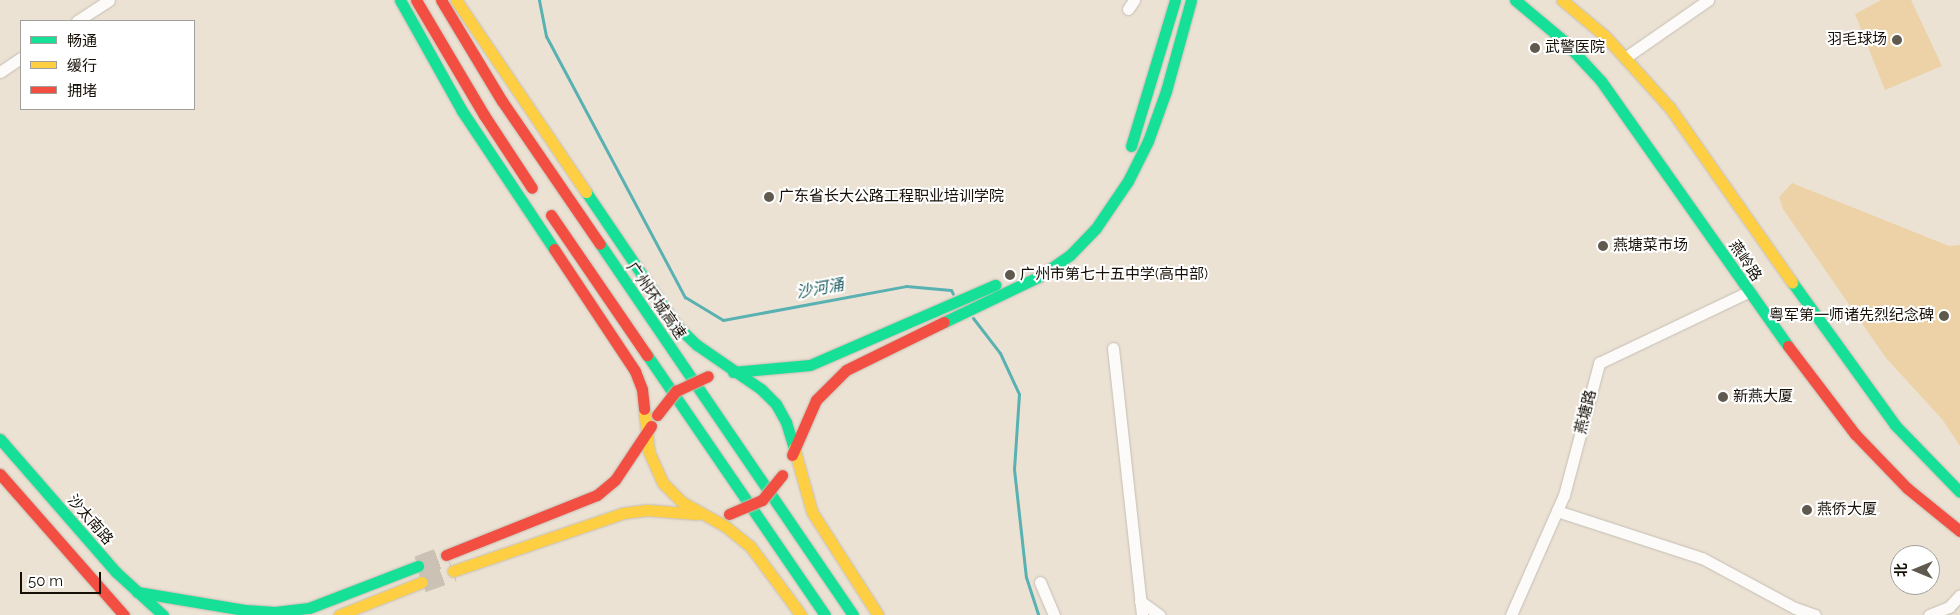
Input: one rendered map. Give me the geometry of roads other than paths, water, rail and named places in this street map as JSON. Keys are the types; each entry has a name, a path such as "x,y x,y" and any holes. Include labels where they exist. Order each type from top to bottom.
{"main road":[{"path":"400,0 462,110 630,362 642,389 643,409 654,466 662,483 698,514 725,526 755,551 801,615"},
{"path":"416,0 484,114 541,201 825,615"},
{"name":"广州环城高速","path":"441,0 502,101 853,615"},
{"path":"456,0 668,314 689,339 761,389 780,410 806,495 825,536 878,615"},
{"path":"446,555 597,495 615,480 657,415 676,391 708,376 792,369 837,355 1003,281 1044,260 1070,240 1100,204 1123,164 1141,118 1175,0"},
{"path":"453,571 612,516 647,510 723,514 742,510 762,500 782,475 816,400 846,370 976,309 1040,276 1070,255 1100,223 1128,181 1155,124 1192,0"},
{"name":"燕岭路","path":"1515,0 1564,40 1601,81 1748,292 1818,388 1871,451 1907,488 1960,531"},
{"name":"燕岭路","path":"1562,0 1572,5 1626,57 1670,108 1855,373 1895,424 1939,468 1960,481"},
{"path":"704,349 738,364 792,369"},
{"path":"708,376 736,377 761,389"},
{"path":"806,495 803,451 806,431 816,400"},
{"path":"628,460 634,448 643,409"},
{"path":"654,466 651,440 657,415"},
{"path":"782,475 788,457 788,434"},
{"name":"沙太南路","path":"0,439 116,572 163,615"},
{"path":"1939,468 1960,492"},
{"path":"0,474 124,615"},
{"path":"682,502 701,512 723,514"},
{"path":"647,510 684,514 725,526"},
{"path":"138,592 245,610 304,612 418,566"},
{"path":"339,615 422,582"}],"street":[{"path":"78,20 109,0"},
{"path":"1626,57 1708,0"},
{"path":"0,72 20,59"},
{"name":"燕塘路","path":"1511,615 1558,511 1598,362 1748,292"},
{"path":"1113,348 1142,615"},
{"path":"1558,511 1702,558 1795,608 1815,615"},
{"path":"1040,582 1054,615"},
{"path":"1929,615 1949,607 1960,594"},
{"path":"1140,601 1159,615"}],"waterway":[{"name":"沙河涌","path":"539,0 546,36 685,297 723,320 906,286 951,290 953,294"},
{"name":"沙河涌","path":"973,318 1000,353 1019,394 1014,469 1026,577 1038,615"}],"tunnel":[{"path":"418,566 446,555"},
{"path":"422,582 453,571"}],"place":[{"name":"羽毛球场","path":"1897,40"},
{"name":"武警医院","path":"1535,48"},
{"name":"广东省长大公路工程职业培训学院","path":"769,197"},
{"name":"燕塘菜市场","path":"1603,246"},
{"name":"广州市第七十五中学(高中部)","path":"1010,275"},
{"name":"粤军第一师诸先烈纪念碑","path":"1944,316"},
{"name":"新燕大厦","path":"1723,397"},
{"name":"燕侨大厦","path":"1807,510"}]}
